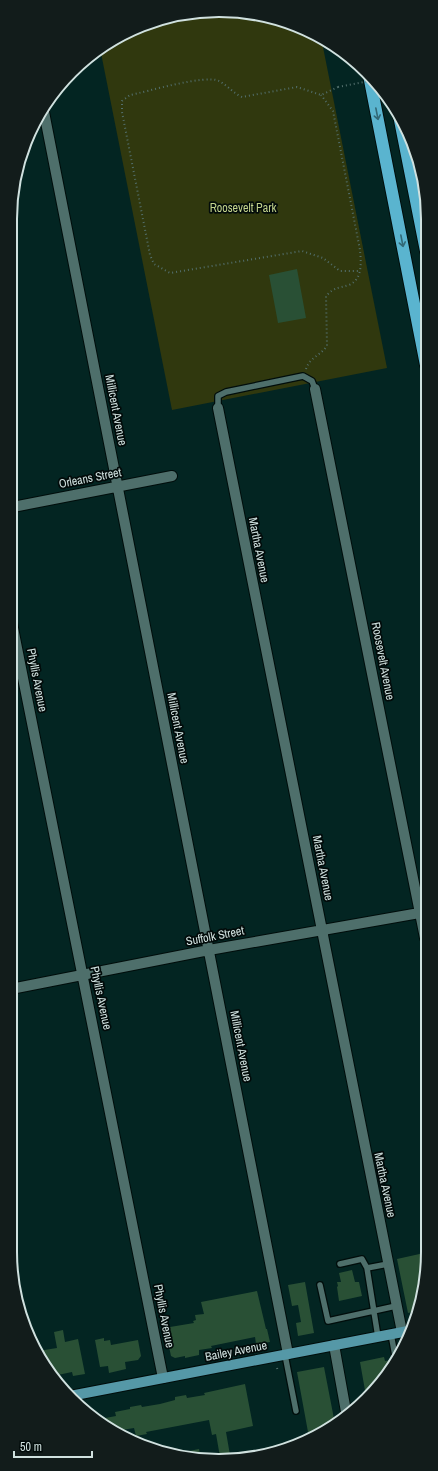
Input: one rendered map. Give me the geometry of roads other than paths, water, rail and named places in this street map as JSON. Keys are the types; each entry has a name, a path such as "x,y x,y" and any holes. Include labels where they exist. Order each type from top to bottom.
{"highway":[{"path":"371,86 421,340"},
{"path":"403,137 421,226"}],"main road":[{"name":"Bailey Avenue","path":"76,1395 404,1332"}],"street":[{"name":"Millicent Avenue","path":"46,115 287,1354"},
{"name":"Roosevelt Avenue","path":"315,389 421,907"},
{"name":"Martha Avenue","path":"218,408 396,1306 405,1331"},
{"name":"Orleans Street","path":"17,506 172,476"},
{"name":"Phyllis Avenue","path":"17,648 163,1378"},
{"name":"Suffolk Street","path":"17,988 209,950 421,912"},
{"path":"334,1345 346,1409"}],"lane":[{"path":"218,408 218,396 226,392 303,376 312,380 315,389"},
{"path":"340,1264 362,1259 367,1268 378,1337"},
{"path":"367,1268 388,1264"},
{"path":"320,1285 328,1321 396,1306"},
{"path":"391,1334 394,1352"},
{"path":"287,1354 296,1411"}],"park label":[{"name":"Roosevelt Park","path":"243,208"}]}
